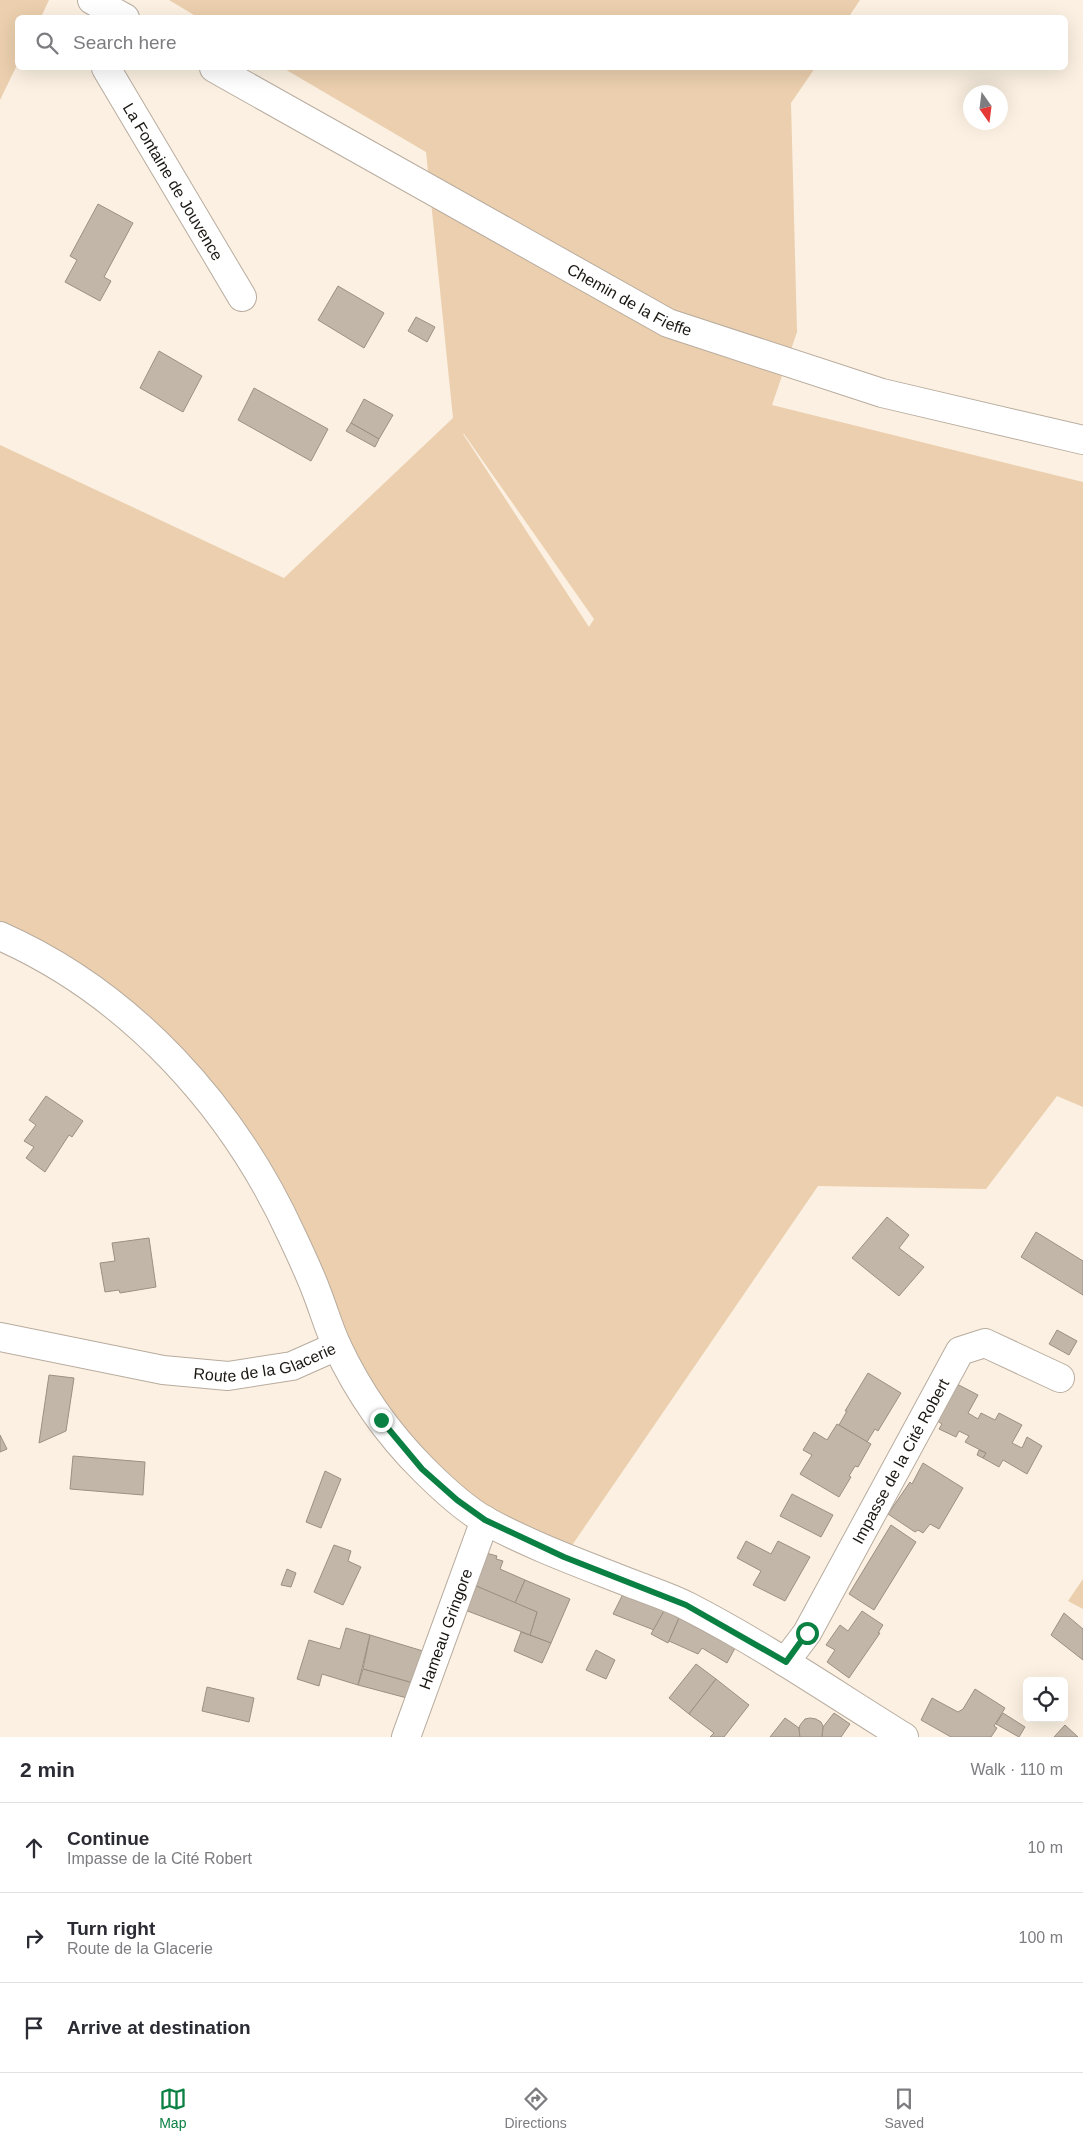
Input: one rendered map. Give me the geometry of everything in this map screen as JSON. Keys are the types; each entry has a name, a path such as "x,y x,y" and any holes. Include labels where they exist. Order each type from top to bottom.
{"street":[{"path":"94,6 117,15"},
{"name":"La Fontaine de Jouvence","path":"107,70 242,297"},
{"name":"Chemin de la Fieffe","path":"218,70 668,322 882,393 1083,440"},
{"path":"0,936 90,986 122,1011 153,1038 213,1105 255,1165 291,1232 337,1346"},
{"name":"Route de la Glacerie","path":"0,1337 163,1370 228,1376 292,1366 337,1346 381,1420 422,1469 457,1500 485,1520 564,1557 686,1605 786,1662 904,1737"},
{"name":"Impasse de la Cité Robert","path":"786,1662 807,1633 960,1351 984,1343 1060,1378"},
{"name":"Hameau Gringore","path":"406,1737 485,1520"}],"shaded area":[{"path":"0,0 49,0 42,15 15,15 15,69 0,100"},
{"path":"169,0 860,0 850,15 194,15"},
{"path":"286,70 814,70 791,103 797,332 772,405 1083,482 1083,1107 1057,1096 986,1189 818,1186 564,1557 485,1520 381,1421 291,1232 153,1038 0,936 0,445 284,578 453,418 426,152","holes":["463,434 594,619 589,627"]},
{"path":"1083,1579 1083,1609 1068,1601"}],"building":[{"path":"98,204 133,223 104,277 111,281 100,301 65,282 77,260 70,256"},
{"path":"338,286 384,313 364,348 318,320"},
{"path":"416,317 435,327 427,342 408,331"},
{"path":"159,351 202,376 183,412 140,388"},
{"path":"254,388 328,429 311,461 238,420"},
{"path":"364,399 393,415 379,439 351,423"},
{"path":"351,423 379,439 375,447 346,431"},
{"path":"46,1096 83,1121 72,1137 69,1135 45,1172 26,1158 34,1147 24,1141 36,1125 29,1120"},
{"path":"887,1217 909,1235 899,1248 924,1267 899,1296 852,1258"},
{"path":"1036,1232 1083,1261 1083,1295 1021,1257"},
{"path":"149,1238 156,1287 120,1293 119,1290 105,1292 100,1263 115,1261 112,1243"},
{"path":"1057,1330 1077,1341 1069,1355 1049,1344"},
{"path":"868,1373 901,1393 878,1431 875,1429 867,1442 839,1425 847,1411 845,1411"},
{"path":"49,1375 74,1378 66,1431 39,1443"},
{"path":"955,1383 978,1395 968,1413 978,1419 981,1413 995,1420 999,1413 1022,1425 1012,1443 1022,1448 1027,1437 1042,1446 1027,1474 1003,1460 999,1467 983,1458 986,1453 965,1442 969,1436 959,1431 956,1437 939,1429 942,1424 936,1420"},
{"path":"837,1424 871,1444 858,1467 855,1466 839,1497 800,1474 812,1455 803,1450 814,1432 827,1440"},
{"path":"0,1435 7,1449 0,1452"},
{"path":"979,1450 986,1453 983,1458 977,1455"},
{"path":"73,1456 145,1462 143,1495 70,1489"},
{"path":"923,1463 963,1488 939,1529 930,1524 923,1533 918,1530 915,1532 888,1514 910,1482 912,1484"},
{"path":"325,1471 341,1479 321,1528 306,1522"},
{"path":"792,1494 833,1515 821,1537 780,1516"},
{"path":"891,1525 916,1542 874,1610 849,1594"},
{"path":"746,1541 771,1554 778,1541 810,1557 785,1601 753,1585 761,1571 737,1558"},
{"path":"334,1545 351,1551 348,1561 361,1567 343,1605 314,1592"},
{"path":"486,1553 497,1556 496,1559 503,1561 500,1569 525,1580 515,1603 474,1585"},
{"path":"287,1569 296,1573 291,1587 281,1585"},
{"path":"525,1580 570,1599 551,1643 530,1635 537,1612 515,1603"},
{"path":"474,1585 537,1612 530,1635 465,1610"},
{"path":"623,1594 664,1611 654,1630 613,1614"},
{"path":"664,1611 679,1618 668,1643 651,1634"},
{"path":"862,1611 883,1625 878,1633 880,1633 849,1678 827,1662 835,1650 826,1645 840,1625 848,1631"},
{"path":"1064,1613 1083,1629 1083,1660 1051,1635"},
{"path":"679,1618 735,1648 727,1663 702,1648 698,1654 669,1641"},
{"path":"346,1628 370,1635 358,1685 322,1674 319,1686 297,1679 309,1640 340,1649"},
{"path":"521,1632 551,1643 542,1663 514,1651"},
{"path":"370,1635 423,1651 413,1683 363,1669"},
{"path":"596,1650 615,1660 606,1679 586,1670"},
{"path":"696,1664 716,1679 689,1714 669,1698"},
{"path":"363,1669 413,1683 407,1698 358,1685"},
{"path":"716,1679 749,1705 724,1737 710,1737 714,1733 689,1714"},
{"path":"207,1687 254,1698 249,1722 202,1711"},
{"path":"975,1689 1005,1708 994,1726 997,1728 991,1737 951,1737 921,1720 932,1698 958,1712 963,1709"},
{"path":"834,1713 850,1724 841,1737 822,1737 823,1727"},
{"path":"1003,1713 1025,1727 1019,1737 996,1724"},
{"path":"785,1718 799,1728 800,1737 770,1737"},
{"path":"810,1718 821,1722 823,1726 822,1737 800,1737 800,1725 805,1719"},
{"path":"1065,1725 1078,1737 1054,1737"}],"route":[{"path":"381,1420 422,1469 457,1500 485,1520 564,1557 686,1605 786,1662 807,1633"}]}
